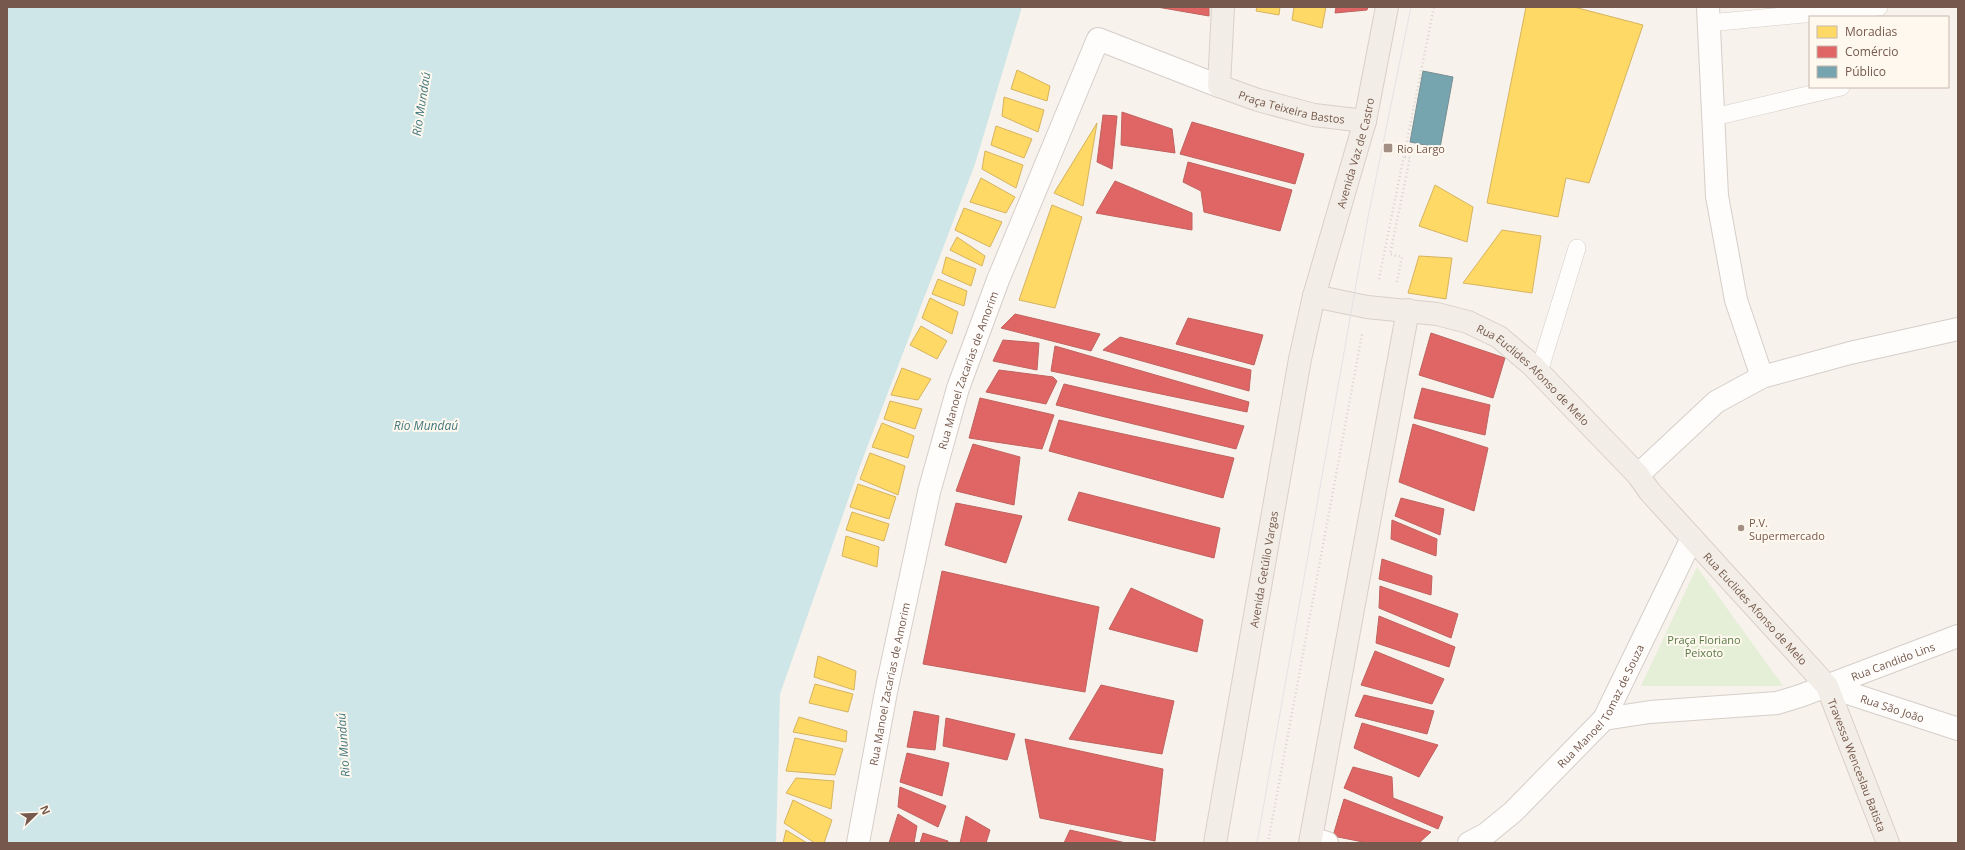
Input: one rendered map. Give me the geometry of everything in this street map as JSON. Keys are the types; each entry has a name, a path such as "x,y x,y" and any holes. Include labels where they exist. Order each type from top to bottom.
{"main road":[{"path":"1219,86 1223,7"},
{"name":"Avenida Vaz de Castro","path":"1314,296 1365,121 1387,7"},
{"name":"Praça Teixeira Bastos","path":"1219,86 1258,100 1314,115 1365,121"},
{"name":"Rua Euclides Afonso de Melo","path":"1314,296 1367,307 1437,314 1468,322 1499,337 1539,372 1638,476 1650,492 1827,686"},
{"name":"Avenida Getúlio Vargas","path":"1215,843 1277,487 1314,296"},
{"path":"1316,841 1400,310"},
{"name":"Travessa Wenceslau Batista","path":"1827,686 1888,843"}],"street":[{"path":"1709,15 1718,196 1736,300 1762,377"},
{"name":"Rua Manoel Zacarias de Amorim","path":"858,843 892,661 929,492 958,388 998,280 1098,39 1219,86"},
{"path":"1638,476 1716,402 1762,377 1850,353 1958,329"},
{"name":"Rua Manoel Tomaz de Souza","path":"1470,843 1486,834 1513,812 1604,719 1692,538"},
{"name":"Rua Candido Lins","path":"1827,686 1958,636"},
{"path":"1604,719 1650,712 1777,703 1827,686"},
{"name":"Rua São João","path":"1827,686 1958,729"}],"lane":[{"path":"1709,15 1879,7"},
{"path":"1714,117 1837,88"},
{"path":"1539,372 1577,248"}],"path":[{"path":"1379,280 1434,7"},
{"path":"1400,310 1402,257 1390,254 1410,158 1404,157"},
{"path":"1268,843 1367,307"}],"green space":[{"name":"Praça Floriano Peixoto","path":"1697,567 1783,686 1641,686"}],"water":[{"name":"Rio Mundaú","path":"7,7 1022,7 975,164 860,466 780,694 776,843 7,843"}],"building: Moradias":[{"path":"1257,7 1280,7 1279,15 1256,11"},
{"path":"1294,7 1326,7 1322,28 1292,20"},
{"path":"1526,7 1574,7 1643,25 1589,183 1566,178 1558,217 1487,203"},
{"path":"1017,70 1050,86 1047,101 1011,89"},
{"path":"1004,97 1044,110 1038,132 1002,116"},
{"path":"1097,123 1083,206 1054,193"},
{"path":"996,126 1032,139 1024,158 991,145"},
{"path":"985,151 1023,165 1016,188 982,169"},
{"path":"981,178 1015,197 1006,213 970,202"},
{"path":"1435,185 1473,207 1467,242 1419,226"},
{"path":"1052,205 1082,217 1055,308 1019,300"},
{"path":"964,208 1002,222 990,247 955,230"},
{"path":"1502,230 1541,236 1532,293 1463,283"},
{"path":"957,237 985,256 982,266 950,250"},
{"path":"1419,256 1452,258 1446,299 1408,293"},
{"path":"946,257 976,269 971,286 942,273"},
{"path":"938,279 967,291 964,306 932,294"},
{"path":"930,298 958,312 952,334 922,318"},
{"path":"921,326 947,341 937,359 910,345"},
{"path":"902,368 931,379 918,400 891,395"},
{"path":"890,401 922,409 915,429 884,419"},
{"path":"882,423 914,436 908,458 872,447"},
{"path":"870,453 905,466 898,495 860,479"},
{"path":"858,484 896,497 889,519 850,507"},
{"path":"852,512 889,524 884,541 846,530"},
{"path":"846,536 879,547 877,567 842,556"},
{"path":"818,656 856,671 854,690 814,677"},
{"path":"815,684 853,694 848,712 809,703"},
{"path":"799,717 847,731 846,742 793,732"},
{"path":"795,738 843,749 835,775 786,771"},
{"path":"796,778 834,781 831,809 786,793"},
{"path":"793,800 832,820 824,843 815,843 784,823"},
{"path":"786,830 807,843 783,843"}],"building: Comércio":[{"path":"1157,7 1209,7 1209,16"},
{"path":"1336,7 1368,7 1367,10 1335,13"},
{"path":"1122,112 1172,129 1175,153 1121,145"},
{"path":"1103,115 1117,116 1112,169 1097,162"},
{"path":"1192,122 1304,154 1295,184 1180,154"},
{"path":"1188,162 1292,190 1280,231 1204,212 1201,191 1183,182"},
{"path":"1115,181 1192,213 1192,230 1096,213"},
{"path":"1015,314 1100,334 1091,351 1001,328"},
{"path":"1188,318 1263,335 1254,365 1176,344"},
{"path":"1431,333 1505,358 1493,398 1419,375"},
{"path":"1120,337 1251,370 1249,391 1103,350"},
{"path":"1003,340 1039,343 1037,370 993,361"},
{"path":"1055,346 1249,402 1247,412 1051,371"},
{"path":"999,370 1053,377 1057,381 1046,404 986,392"},
{"path":"1064,384 1244,426 1236,449 1056,405"},
{"path":"1422,388 1490,405 1485,435 1414,418"},
{"path":"980,398 1054,415 1042,449 969,438"},
{"path":"1059,420 1234,458 1223,498 1049,451"},
{"path":"1413,424 1488,448 1474,511 1399,482"},
{"path":"973,444 1020,457 1014,505 956,491"},
{"path":"1079,492 1220,528 1214,558 1068,520"},
{"path":"1401,498 1444,509 1440,535 1395,516"},
{"path":"956,503 1022,516 1006,563 945,545"},
{"path":"1392,520 1437,539 1436,556 1391,539"},
{"path":"1382,559 1432,576 1431,595 1379,579"},
{"path":"942,571 1099,607 1085,692 923,664"},
{"path":"1380,586 1458,614 1451,638 1379,608"},
{"path":"1131,588 1203,620 1197,652 1109,629"},
{"path":"1379,616 1455,647 1449,667 1376,643"},
{"path":"1375,651 1444,679 1432,704 1361,685"},
{"path":"1101,685 1174,701 1162,754 1069,739"},
{"path":"1364,695 1434,711 1427,734 1355,716"},
{"path":"914,711 939,716 935,750 907,747"},
{"path":"946,718 1015,734 1007,760 943,746"},
{"path":"1362,723 1438,745 1419,777 1354,748"},
{"path":"1025,739 1163,769 1155,841 1040,818"},
{"path":"907,753 949,763 942,796 900,782"},
{"path":"1353,767 1392,777 1393,798 1443,817 1438,829 1344,788"},
{"path":"900,787 946,806 938,827 898,807"},
{"path":"1344,799 1431,832 1419,843 1368,843 1333,836"},
{"path":"898,814 917,826 914,843 889,843"},
{"path":"966,816 990,830 986,843 960,843"},
{"path":"1070,830 1126,843 1064,843"},
{"path":"923,833 948,841 948,843 920,843"}],"building: Público":[{"name":"Rio Largo","path":"1423,71 1453,77 1440,148 1410,142"}],"tram line":[{"path":"1257,843 1368,217 1411,7"}],"place":[{"name":"Rio Largo","path":"1388,148"},
{"name":"P.V. Supermercado","path":"1741,528"}]}
